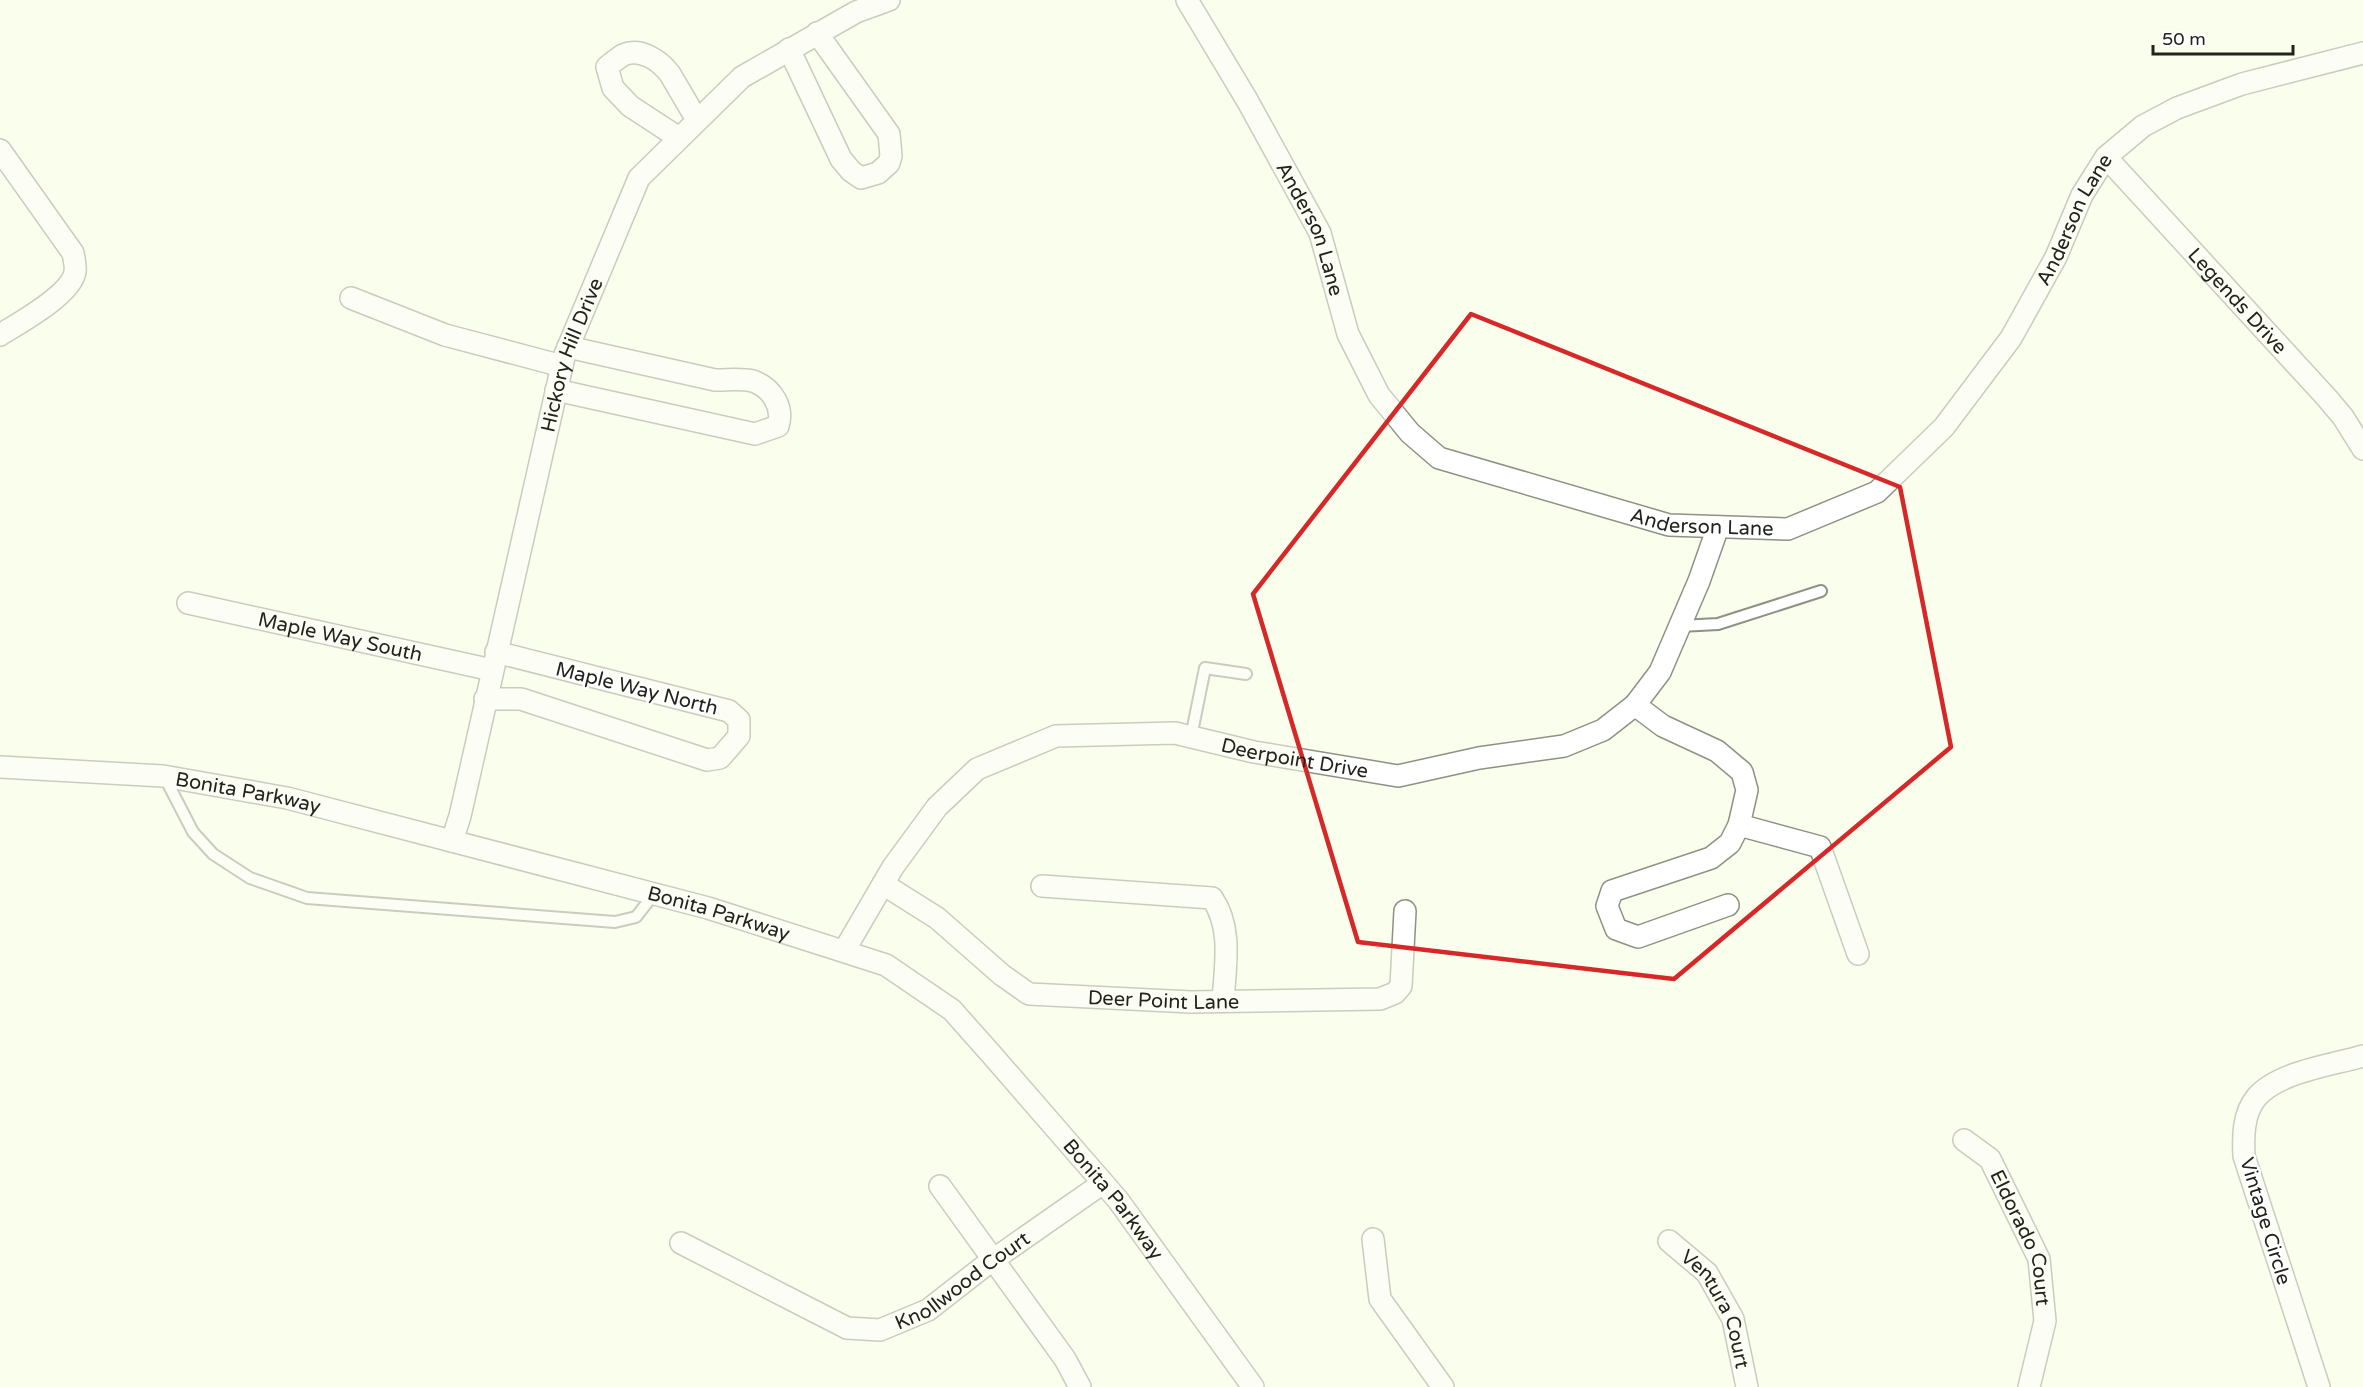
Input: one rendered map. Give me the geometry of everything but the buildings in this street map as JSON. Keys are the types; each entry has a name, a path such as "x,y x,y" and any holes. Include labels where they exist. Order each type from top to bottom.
{"street":[{"name":"Hickory Hill Drive","path":"452,841 460,816 565,357 639,178 742,77 856,12 889,0"},
{"name":"Anderson Lane","path":"1186,0 1248,100 1320,233 1348,334 1379,395 1410,433 1440,458 1669,525 1788,529 1877,492 1944,427 2011,338 2056,257 2082,195 2106,157 2143,126 2177,108 2242,84 2363,53"},
{"path":"789,49 841,159 850,171 861,178 878,173 889,164 890,134 817,33"},
{"path":"679,138 630,106 613,88 607,67 626,54 648,55 665,67 697,120"},
{"path":"0,150 73,254 75,273 66,287 43,308 0,335"},
{"name":"Legends Drive","path":"2106,157 2327,398 2343,417 2363,448"},
{"path":"351,298 445,335 565,357 715,380 738,379 754,382 767,389 780,406 780,419 777,426 755,434 556,390"},
{"name":"Deerpoint Drive","path":"844,951 883,884 937,807 977,769 1056,736 1175,733 1254,752 1398,776 1479,758 1564,746 1603,730 1635,705 1660,672 1699,581 1718,527"},
{"name":"Maple Way South","path":"188,603 494,661"},
{"name":"Maple Way North","path":"485,699 521,699 707,760 720,758 739,736 739,720 729,711 494,661"},
{"path":"1635,705 1664,726 1717,751 1742,772 1747,790 1739,825 1730,843 1711,858 1612,891 1608,906 1616,929 1638,937 1728,905"},
{"name":"Bonita Parkway","path":"0,767 164,776 287,798 708,908 886,965 952,1010 1118,1200 1253,1387"},
{"path":"1739,825 1820,847 1858,954"},
{"name":"Deer Point Lane","path":"883,884 937,918 1002,975 1029,994 1191,1002 1380,999 1395,993 1401,986 1405,911"},
{"path":"1042,886 1212,898 1220,909 1226,930 1223,1001"},
{"name":"Vintage Circle","path":"2319,1387 2244,1156 2243,1134 2248,1114 2256,1098 2270,1087 2288,1077 2363,1056"},
{"name":"Eldorado Court","path":"1964,1140 1990,1159 2040,1258 2045,1321 2029,1387"},
{"name":"Knollwood Court","path":"681,1243 847,1328 880,1330 928,1310 993,1260 1103,1183"},
{"path":"940,1185 1065,1359 1080,1387"},
{"path":"1373,1239 1380,1299 1443,1387"},
{"name":"Ventura Court","path":"1669,1241 1707,1273 1733,1319 1747,1387"}],"lane":[{"path":"1680,626 1718,624 1821,591"},
{"path":"1191,737 1205,668 1246,674"},
{"path":"164,776 193,832 213,854 250,879 307,898 615,922 636,917 654,894"}],"highlighted area":[{"path":"1471,314 1900,487 1951,747 1674,979 1358,942 1253,594"}]}
